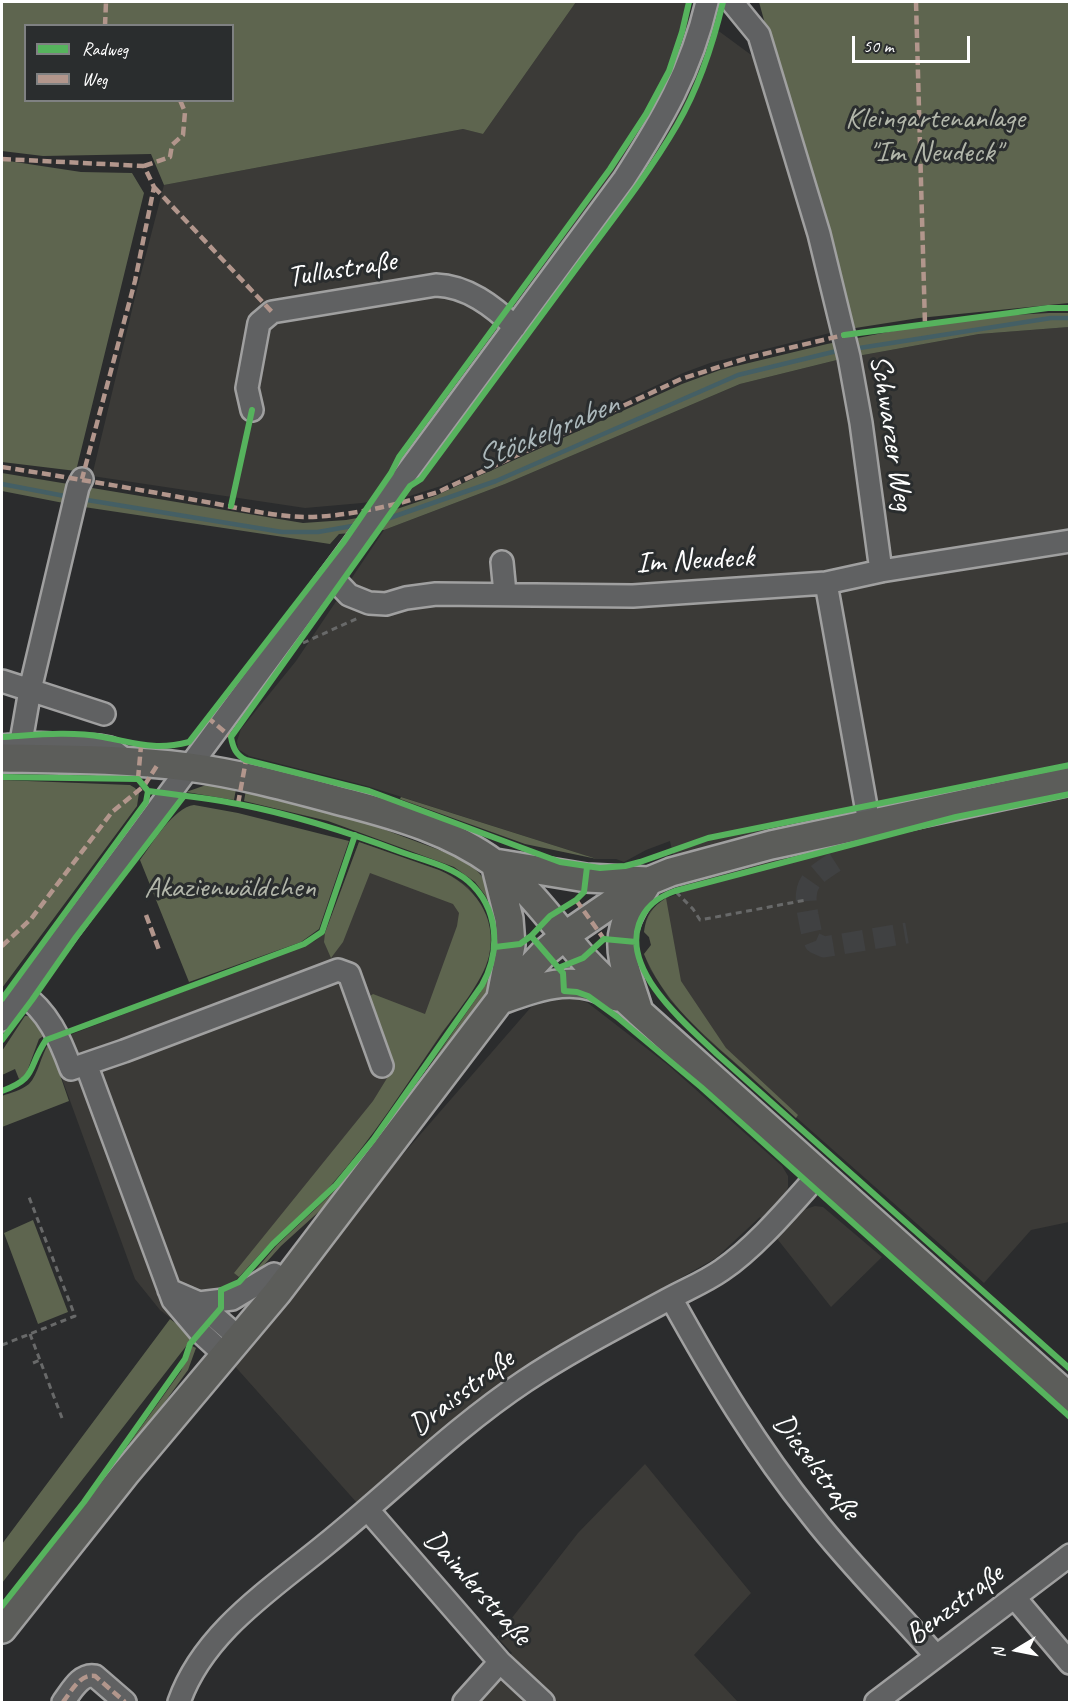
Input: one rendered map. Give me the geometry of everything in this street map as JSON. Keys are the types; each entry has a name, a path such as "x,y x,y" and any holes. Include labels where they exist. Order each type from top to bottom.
{"main road":[{"path":"10,755 125,760 190,767 275,783 368,808 461,842 495,863 535,898 595,970 640,1013 1070,1398"},
{"path":"226,1342 277,1293 500,1000 544,953 595,914 649,881 707,861 869,823 1070,782"},
{"path":"495,863 586,878 649,881"},
{"path":"495,863 509,919 511,945 500,1000"},
{"path":"640,1013 626,969 622,940 624,927 649,881"},
{"path":"500,1000 563,982 592,986 612,995 640,1013"},
{"path":"2,1629 125,1474 226,1342 274,1274 366,1174"}],"street":[{"path":"2,1020 624,179 674,96 688,64 707,2"},
{"name":"Schwarzer Weg","path":"732,2 759,35 819,234 846,344 861,423 881,571"},
{"name":"Tullastraße","path":"252,410 247,388 259,322 272,312 436,285 452,285 473,295 515,327"},
{"path":"10,755 30,690 78,490"},
{"name":"Im Neudeck","path":"330,576 349,594 369,603 386,604 406,598 436,594 633,596 826,583 881,571 1070,541"},
{"path":"502,562 504,593"},
{"path":"826,583 869,823"},
{"path":"2,681 104,714"},
{"path":"21,993 32,1000 43,1012 57,1035 71,1069 124,1052 338,970 349,974 382,1066"},
{"path":"86,1064 173,1300 181,1310 226,1342"},
{"name":"Draisstraße","path":"179,1702 196,1665 228,1627 368,1510 441,1444 485,1409 573,1351 715,1275 743,1253 819,1174"},
{"path":"199,1304 232,1299 274,1274"},
{"path":"169,1290 199,1304 226,1342"},
{"name":"Dieselstraße","path":"671,1298 730,1402 778,1472 813,1517 936,1656"},
{"name":"Daimlerstraße","path":"368,1510 500,1662 543,1702"},
{"name":"Benzstraße","path":"878,1702 1070,1555"},
{"path":"1015,1598 1070,1664"},
{"path":"464,1702 500,1662"},
{"path":"63,1702 89,1674 95,1676 125,1702"}],"path":[{"path":"296,645 324,635 386,604"},
{"path":"675,891 693,909 700,920 806,900"},
{"path":"2,1345 75,1317 29,1197"},
{"path":"30,1334 62,1418"},
{"path":"33,1363 40,1360"}],"shaded area":[{"path":"576,2 686,2 683,17 720,32 754,57 763,76 836,324 830,333 710,363 683,373 441,486 410,496 305,508 92,476 164,185 463,129 483,134"},
{"path":"1069,327 1069,1222 1031,1230 984,1283 705,1037 670,1000 650,969 644,954 651,945 649,937 644,932 650,911 666,898 682,893 670,841 624,862 616,859 597,859 367,786 249,756 238,749 237,741 241,729 296,661 384,530 505,484 740,384 841,359 979,334"},
{"path":"359,842 439,870 468,887 482,906 488,920 490,946 486,967 372,1134 332,1185 272,1241 237,1279 227,1286 214,1288 217,1307 194,1336 160,1310 135,1279 49,1043 315,941 325,933"},
{"path":"558,997 572,997 588,1003 668,1065 782,1166 788,1176 785,1195 803,1210 815,1206 823,1207 882,1257 831,1307 760,1217 716,1258 539,1358 510,1377 358,1504 232,1363 365,1198 532,1006"},
{"path":"645,1464 751,1593 694,1655 738,1702 468,1702 512,1653 497,1637 578,1533"}],"green space":[{"path":"2,2 576,2 483,134 463,129 164,185 151,154 43,156 2,151"},
{"name":"Kleingartenanlage \"Im Neudeck\"","path":"759,2 1069,2 1069,303 919,318 849,329"},
{"path":"2,160 81,172 132,173 144,193 76,471 2,462"},
{"path":"1069,313 1069,327 979,334 841,359 740,384 505,484 384,530 339,534 330,544 84,507 2,491 2,473 303,523 346,520 385,513 435,496 682,384 720,370 827,344 959,318"},
{"path":"2,780 130,785 139,793 137,806 2,988"},
{"path":"209,784 236,789 234,800 186,792"},
{"path":"246,790 329,809 458,857 474,868 483,879 489,891 493,910 475,882 454,867 328,821 244,801"},
{"path":"401,797 597,859 525,844 400,799"},
{"name":"Akazienwäldchen","path":"194,805 238,813 349,841 319,929 301,942 189,982 140,860 171,819 186,807"},
{"path":"359,842 439,870 463,884 481,904 486,916 490,928 489,956 467,998 347,1167 239,1277 234,1273 373,1101 392,1070 366,999 373,994 425,1014 457,926 459,913 453,904 370,873 343,942 331,958 324,942 325,933"},
{"path":"666,898 681,981 726,1048 798,1115 796,1118 693,1024 670,998 651,970 644,954 651,945 649,937 644,932 645,926 650,912"},
{"path":"495,967 494,984 486,996 335,1197 281,1246 246,1285 247,1280 277,1245 343,1183 397,1113 480,993"},
{"path":"25,1016 35,1020 45,1035 39,1039 25,1077 19,1079 15,1069 2,1075 2,1051"},
{"path":"49,1043 69,1101 2,1127 2,1096 29,1084"},
{"path":"33,1220 68,1312 38,1324 4,1233"},
{"path":"170,1319 194,1336 2,1583 2,1544"},
{"path":"192,1346 196,1348 188,1370 85,1512 94,1493 181,1371"}],"waterway":[{"name":"Stöckelgraben","path":"853,349 1051,318 1070,318"},
{"name":"Stöckelgraben","path":"378,522 496,481 738,375 841,350"},
{"name":"Stöckelgraben","path":"2,484 70,497"},
{"name":"Stöckelgraben","path":"81,499 282,532 318,532 358,525"}],"tunnel":[{"path":"835,862 819,873 807,889 806,904 815,943 824,947 907,933"}],"marked path":[{"path":"105,24 106,2"},
{"path":"916,2 925,325"},
{"path":"144,166 170,157 172,145 183,135 185,112 181,102"},
{"path":"2,159 144,166 154,187 135,281 82,479"},
{"path":"154,187 272,312"},
{"path":"2,467 280,515 308,517 357,512 438,492 681,379 747,358 844,335"},
{"path":"207,717 231,737"},
{"path":"138,779 141,746"},
{"path":"238,804 246,760"},
{"path":"2,946 31,919 112,812 144,786 158,764"},
{"path":"576,900 604,939"},
{"path":"146,915 159,950"},
{"path":"63,1702 80,1680 90,1676 95,1676 125,1702"}],"cycle path":[{"path":"2,737 91,735 156,746 189,742 343,543 391,473 399,457 610,169 646,114 669,71 689,2"},
{"path":"723,2 699,80 677,125 652,165 421,479 410,486 231,737 234,748 246,760 369,791 560,862 600,868 640,862 708,838 1070,765"},
{"path":"844,335 1048,308 1070,308"},
{"path":"231,506 252,410"},
{"path":"2,777 138,779 148,791 216,800 300,819 445,867 461,876 478,892 486,904 494,930 492,958 482,985 373,1140 336,1185 273,1244 239,1282 221,1290 221,1308 190,1344 185,1359 84,1502 2,1606"},
{"path":"2,999 146,802 148,791"},
{"path":"1070,794 956,817 675,891 658,899 645,912 639,924 636,942 648,979 660,996 690,1028 1070,1369"},
{"path":"2,1040 76,937 184,796"},
{"path":"2,1091 27,1077 46,1040 304,944 322,932 355,835"},
{"path":"495,947 520,944 550,916 576,900 584,892 587,867"},
{"path":"531,936 563,973 564,991 588,996 617,1017 701,1087 1070,1417"},
{"path":"558,968 583,958 604,939 636,942"}]}
